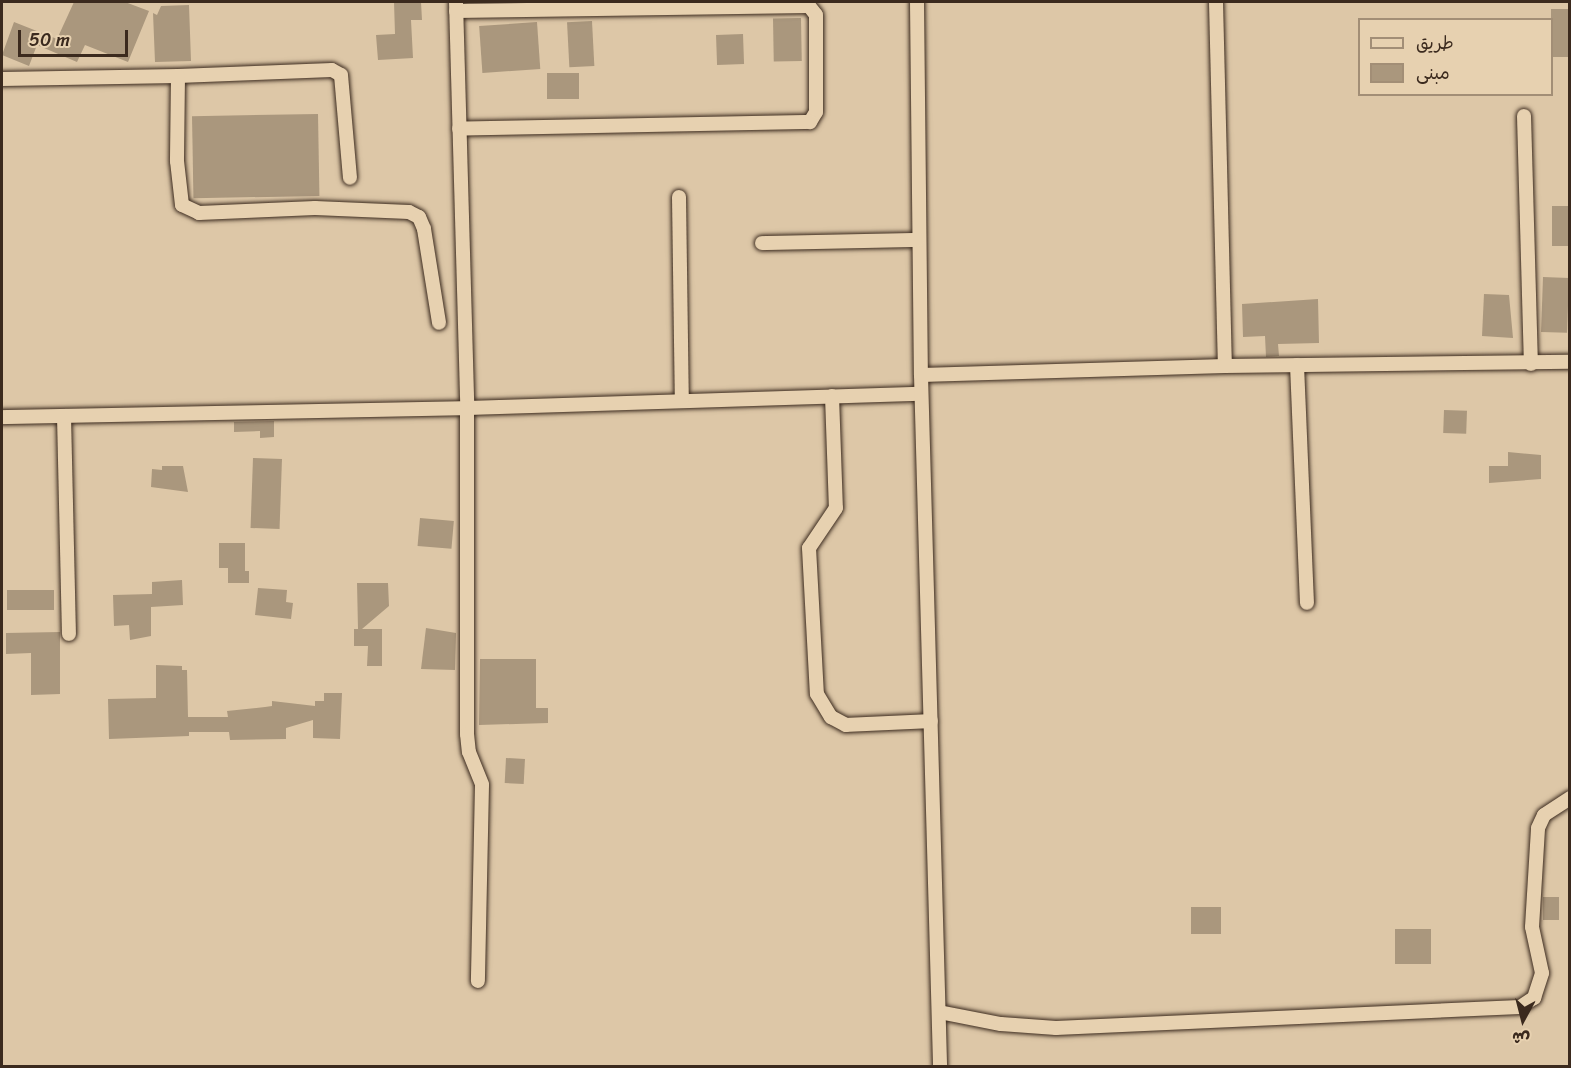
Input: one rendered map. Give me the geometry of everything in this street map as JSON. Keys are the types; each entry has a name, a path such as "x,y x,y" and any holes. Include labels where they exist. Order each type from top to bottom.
{"street":[{"path":"917,2 921,394 940,1066"},
{"path":"1216,2 1225,366"},
{"path":"459,129 810,122 816,112 816,15 809,6 456,6 459,129 467,408 467,734 469,752 482,784 478,981"},
{"path":"2,79 332,70 342,75 350,178"},
{"path":"178,76 177,161 182,205 199,213 315,208 409,212 419,218 424,229 439,323"},
{"path":"1524,116 1532,364"},
{"path":"679,197 682,400"},
{"path":"762,243 918,240"},
{"path":"921,375 1225,366 1569,362"},
{"path":"1297,365 1307,603"},
{"path":"2,417 467,408 921,394"},
{"path":"832,396 836,508 809,548 817,694 831,717 846,725 931,721"},
{"path":"64,416 69,634"},
{"path":"939,1012 1001,1024 1056,1028 1520,1007 1534,998 1542,973 1532,927 1538,828 1544,815 1569,798"}],"building":[{"path":"74,2 125,2 149,11 128,62 85,45 77,62 37,45 29,66 2,55 14,22 57,39"},
{"path":"394,2 421,2 422,20 411,20 413,58 378,60 376,35 395,34"},
{"path":"189,5 191,61 155,62 153,13 157,15 161,6"},
{"path":"1551,9 1569,9 1569,57 1553,57"},
{"path":"773,18 801,18 802,61 774,61"},
{"path":"592,21 594,66 569,67 567,22"},
{"path":"537,22 540,69 482,73 479,26"},
{"path":"743,34 744,64 717,65 716,35"},
{"path":"547,73 579,73 579,99 547,99"},
{"path":"318,114 319,196 193,198 192,116"},
{"path":"1552,206 1569,206 1569,246 1552,246"},
{"path":"1543,277 1569,278 1567,333 1541,332"},
{"path":"1484,294 1509,295 1513,338 1482,336"},
{"path":"1318,299 1319,343 1278,344 1279,356 1266,357 1265,336 1243,337 1242,304"},
{"path":"1444,410 1467,411 1466,434 1443,433"},
{"path":"274,421 274,437 260,438 260,431 234,432 234,422"},
{"path":"1508,452 1541,455 1541,479 1489,483 1489,466 1508,466"},
{"path":"253,458 282,459 280,529 251,528"},
{"path":"162,466 183,466 188,492 151,487 152,469 162,470"},
{"path":"420,518 454,521 451,549 418,546"},
{"path":"219,543 245,543 245,571 249,571 249,583 228,583 228,568 219,568"},
{"path":"182,580 183,605 151,607 151,636 130,640 129,625 114,626 113,595 152,594 152,582"},
{"path":"357,583 388,583 389,606 362,629 382,629 382,666 367,666 368,646 354,646 354,629 358,629"},
{"path":"258,588 287,590 286,602 293,603 291,619 255,615"},
{"path":"7,590 54,590 54,610 7,610"},
{"path":"426,628 456,633 455,670 421,669"},
{"path":"60,632 60,694 31,695 31,653 6,654 6,633"},
{"path":"480,659 536,659 536,708 548,708 548,723 479,725"},
{"path":"156,665 182,666 182,670 187,670 188,717 228,717 227,711 272,706 272,701 315,706 315,701 324,701 324,693 342,693 340,739 313,738 313,720 286,728 286,739 230,740 229,732 189,732 189,736 109,739 108,699 156,698"},
{"path":"506,758 525,759 524,784 505,783"},
{"path":"1543,897 1559,897 1559,920 1543,920"},
{"path":"1191,907 1221,907 1221,934 1191,934"},
{"path":"1395,929 1431,929 1431,964 1395,964"}]}
